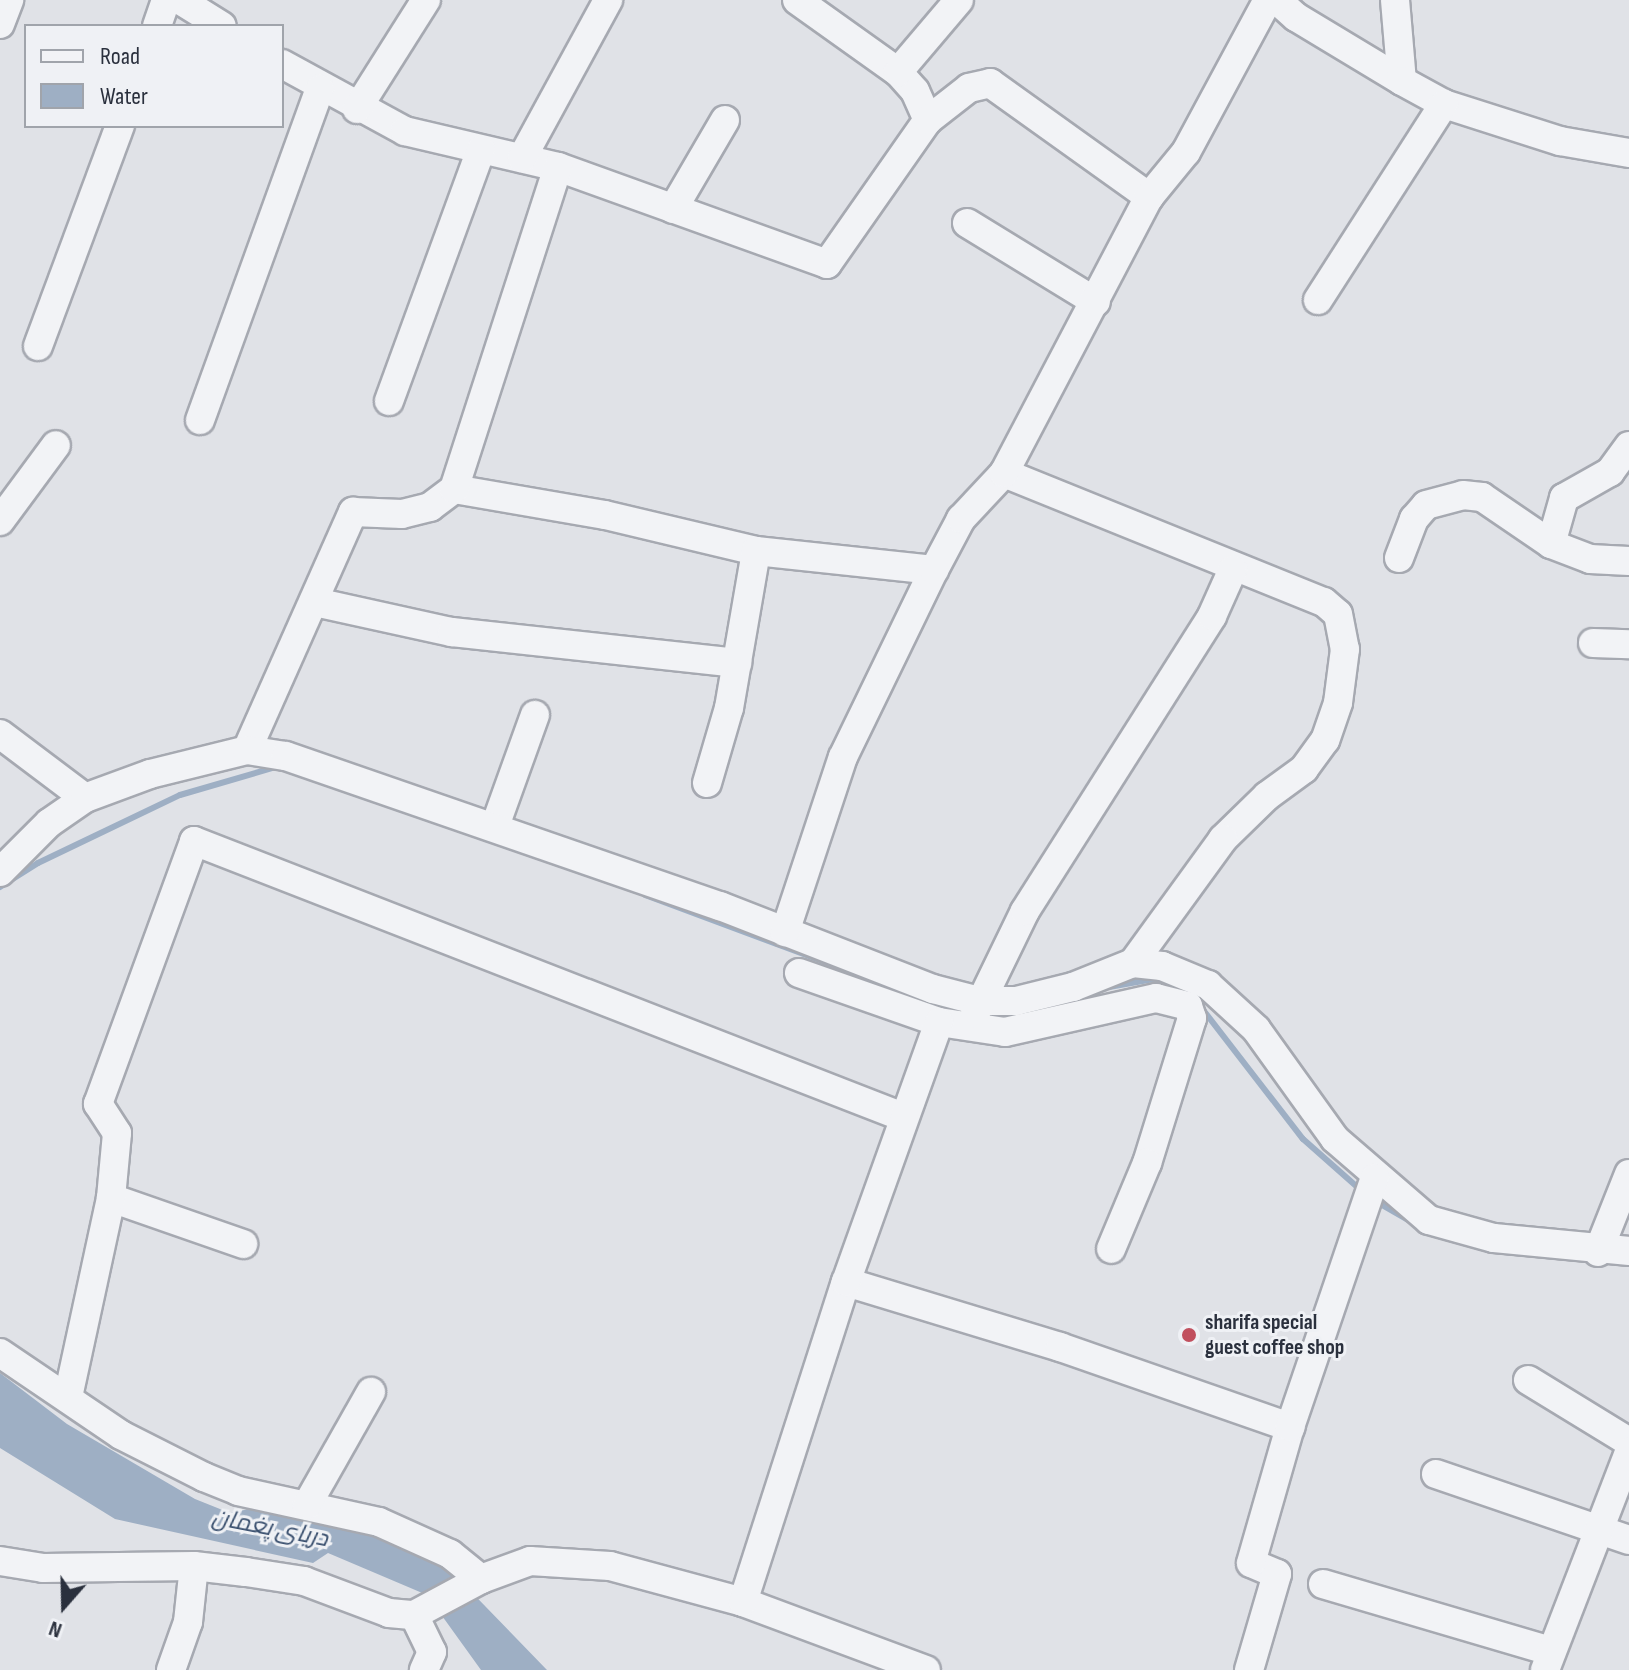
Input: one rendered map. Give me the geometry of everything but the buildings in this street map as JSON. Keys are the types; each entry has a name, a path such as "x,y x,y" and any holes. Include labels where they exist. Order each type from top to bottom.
{"street":[{"path":"0,24 9,0"},
{"path":"158,24 166,0"},
{"path":"357,109 426,0"},
{"path":"522,158 608,0"},
{"path":"797,0 898,72 928,120"},
{"path":"898,72 959,0"},
{"path":"785,932 843,757 934,570 961,519 1004,473 1149,197 1186,152 1268,0"},
{"path":"1277,0 1307,24 1444,104 1560,141 1629,153"},
{"path":"1395,0 1402,81"},
{"path":"284,65 320,89 405,131 558,167 827,264 928,120 969,88 990,83 1149,197"},
{"path":"200,420 320,89"},
{"path":"1318,300 1444,104"},
{"path":"673,209 725,120"},
{"path":"38,346 119,128"},
{"path":"389,401 481,150"},
{"path":"247,750 353,512 402,514 430,507 454,489 558,167"},
{"path":"967,223 1096,302"},
{"path":"0,521 56,445"},
{"path":"1551,544 1564,498 1610,472 1629,446"},
{"path":"1004,473 1233,569 1324,602 1338,614 1345,649 1338,703 1325,740 1304,769 1267,796 1223,839 1133,963"},
{"path":"454,489 605,515 756,551 934,570"},
{"path":"1399,558 1426,505 1463,495 1482,497 1551,544 1590,559 1629,561"},
{"path":"707,783 737,663 756,551"},
{"path":"971,1029 979,1001 1025,911 1212,616 1233,569"},
{"path":"315,602 452,632 737,663"},
{"path":"1593,643 1629,644"},
{"path":"495,826 535,715"},
{"path":"0,734 85,798"},
{"path":"0,872 49,823 85,798 150,774 247,750 286,756 495,826 933,989 979,1001 1016,1001 1073,987 1133,963 1162,966 1208,985 1256,1029 1335,1139 1375,1178 1429,1220 1494,1238 1598,1252 1629,1251"},
{"path":"68,1397 111,1198 117,1133 98,1104 194,841 489,951 903,1117"},
{"path":"799,973 939,1022 971,1029 1039,1028 1156,998 1193,1011 1147,1163 1111,1249"},
{"path":"743,1602 846,1282 939,1022"},
{"path":"1598,1252 1629,1174"},
{"path":"1249,1670 1277,1574 1251,1563 1290,1427 1375,1178"},
{"path":"111,1198 243,1244"},
{"path":"846,1282 1060,1347 1290,1427"},
{"path":"0,1353 121,1435 204,1477 238,1491 379,1522 450,1554 477,1581"},
{"path":"1528,1380 1629,1442"},
{"path":"307,1505 371,1392"},
{"path":"1323,1584 1548,1661 1629,1452"},
{"path":"1436,1474 1599,1526 1629,1540"},
{"path":"0,1561 43,1568 194,1566 304,1581 389,1613 423,1611 477,1581 530,1561 610,1566 743,1602 926,1670"},
{"path":"171,1670 188,1622 194,1566"},
{"path":"423,1611 432,1652 424,1670"}],"water":[{"name":"دریای پغمان","path":"0,1373 67,1424 195,1499 230,1513 259,1507 374,1531 420,1554 452,1572 547,1670 481,1670 427,1595 328,1553 313,1563 115,1519 0,1448"}],"waterway":[{"path":"0,887 38,863 180,795 276,767"},
{"path":"645,895 863,976"},
{"path":"1109,987 1159,978 1181,992"},
{"path":"1197,1002 1303,1139 1363,1192"},
{"path":"1375,1201 1417,1225"}],"place":[{"name":"sharifa special guest coffee shop","path":"1189,1335"}]}
